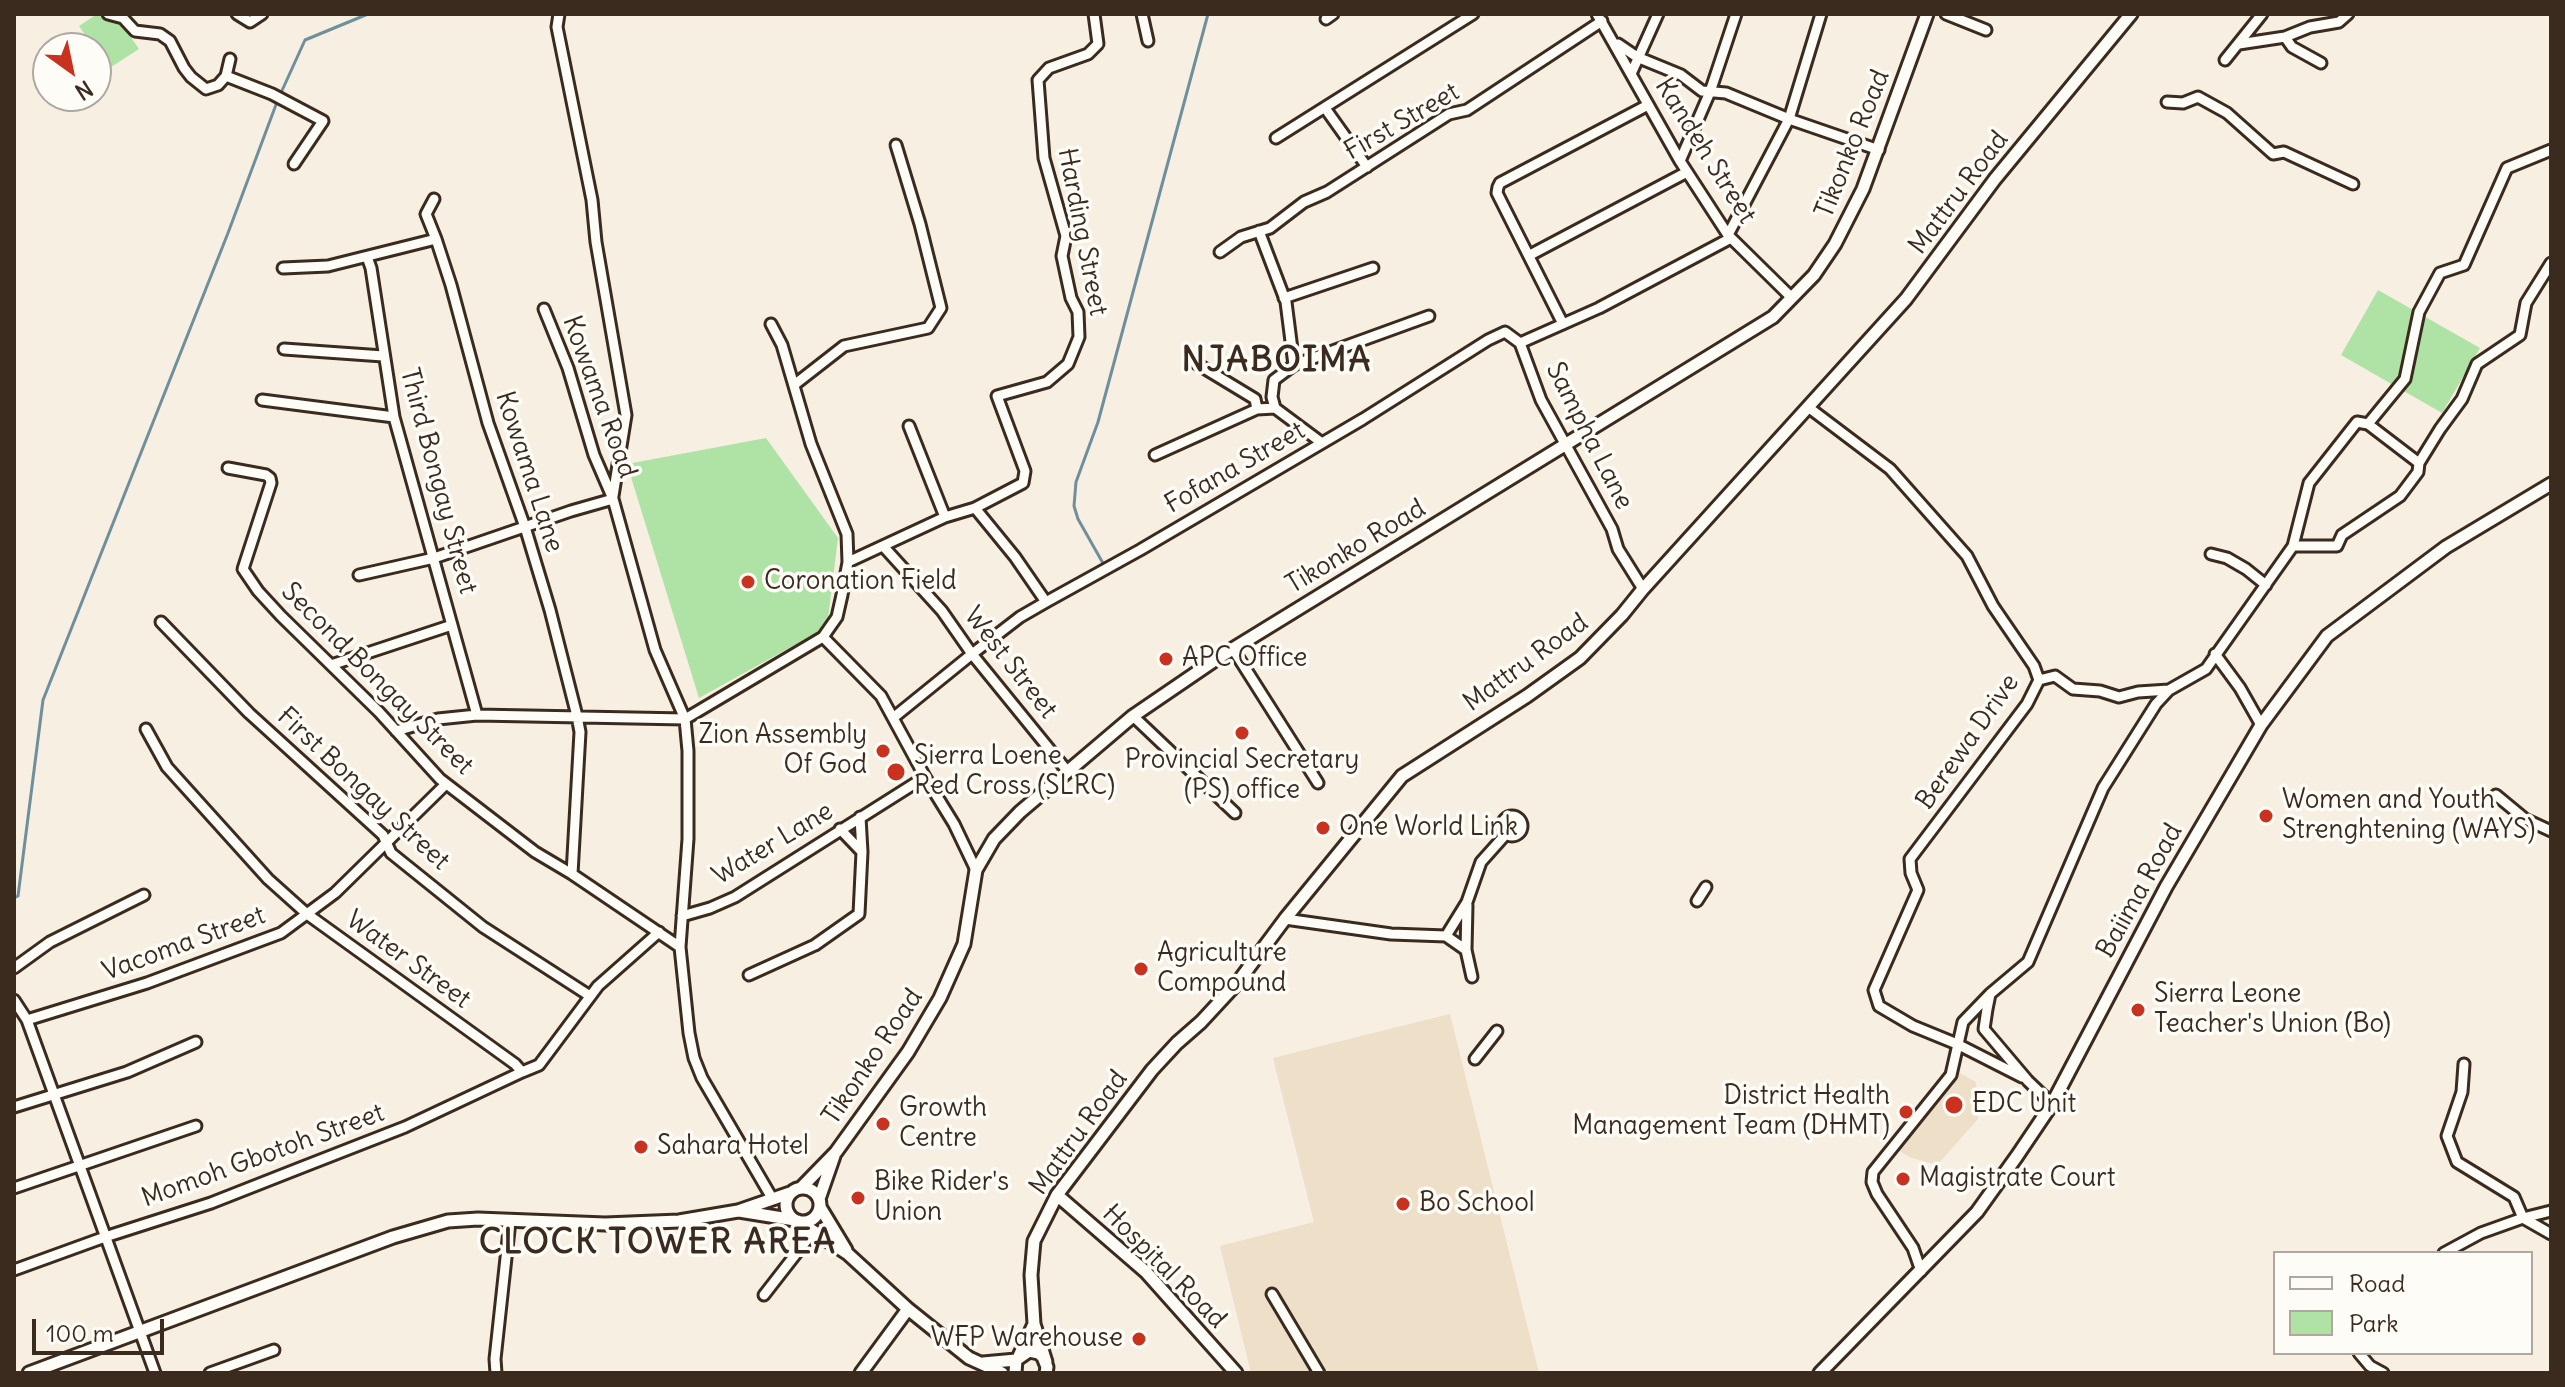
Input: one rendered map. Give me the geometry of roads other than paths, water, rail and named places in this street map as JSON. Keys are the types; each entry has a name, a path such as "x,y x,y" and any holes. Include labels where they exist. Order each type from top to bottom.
{"street":[{"path":"108,14 123,18 135,31 160,34 170,41 184,68 206,89 218,85 226,76 230,59"},
{"path":"237,14 250,22 262,14"},
{"path":"359,575 434,558 613,499 626,415 596,242 592,200 557,27 559,14"},
{"name":"Harding Street","path":"848,562 945,517 975,508 1023,483 1025,471 997,396 1047,382 1068,364 1079,337 1078,312 1071,298 1062,256 1066,236 1044,158 1038,80 1049,68 1088,54 1098,44 1094,14"},
{"path":"1142,14 1148,41"},
{"path":"1276,138 1473,14"},
{"path":"1631,74 1658,14"},
{"path":"1680,161 1710,92 1736,14"},
{"path":"1730,237 1789,119 1821,14"},
{"name":"Tikonko Road","path":"836,1152 908,1052 940,998 964,944 976,870 994,839 1020,812 1133,716 1233,649 1759,328 1814,275 1835,244 1879,150 1927,14"},
{"path":"1946,14 1986,30"},
{"name":"Mattru Road","path":"1046,1370 1034,1324 1031,1275 1034,1241 1057,1195 1152,1070 1238,982 1285,919 1402,776 1580,658 1622,615 1906,299 1995,179 2131,14"},
{"path":"2253,42 2225,60 2262,14"},
{"path":"2239,44 2285,37 2310,27 2339,22 2348,14"},
{"name":"Kandeh Street","path":"1600,18 1680,161 1730,237 1792,298"},
{"name":"First Street","path":"1220,252 1241,237 1270,228 1304,202 1327,192 1449,114 1467,110 1600,18"},
{"path":"2285,37 2292,47 2321,63"},
{"path":"1615,42 1637,57 1681,75 1702,91 1726,93 1879,150"},
{"path":"226,76 272,94 323,121 294,164"},
{"path":"2167,102 2183,103 2198,97 2227,113 2273,154 2284,152 2353,184"},
{"path":"1563,324 1497,193 1500,183 1648,105"},
{"path":"1325,108 1367,167"},
{"path":"794,385 844,346 928,328 941,308 896,145"},
{"path":"2368,424 2405,379 2419,312 2440,273 2464,265 2507,168 2551,150"},
{"path":"1530,255 1687,172"},
{"name":"Kowama Lane","path":"434,199 426,214 451,285 488,423 550,610 577,716 580,732 572,874"},
{"path":"1259,231 1284,298 1294,365"},
{"name":"Sampha Lane","path":"1643,589 1618,549 1612,529 1541,400 1520,343 1563,324 1730,237"},
{"path":"283,268 328,266 436,239"},
{"name":"Third Bongay Street","path":"367,257 394,417 477,715"},
{"path":"2293,546 2337,546 2342,535 2400,496 2462,399 2477,364 2520,335 2526,303 2551,263"},
{"path":"1284,298 1373,268"},
{"name":"Kowama Road","path":"544,309 568,368 594,455 613,499 655,650 685,719 688,839 679,925 694,1058 702,1078 772,1198"},
{"path":"1322,443 1275,408 1272,397 1274,380 1294,365 1429,316"},
{"path":"396,731 438,719 477,715 685,719 823,637 837,617 848,562 847,534 811,444 782,345 771,324"},
{"name":"Fofana Street","path":"893,718 1020,617 1322,443 1488,340 1505,332 1520,343"},
{"path":"284,349 383,356"},
{"path":"1194,362 1255,399 1257,409"},
{"path":"262,400 394,417"},
{"name":"Berewa Drive","path":"1808,407 1890,469 1967,556 1993,606 2034,666 2039,680 2027,704 1910,859 1911,873 1918,890 1874,990 1879,1006 1913,1026 1957,1044 2028,1081"},
{"path":"1155,455 1257,409 1275,408"},
{"path":"1921,1271 1913,1248 1877,1194 1872,1182 1873,1172 1951,1075 1963,1022 2028,962 2103,788 2156,704 2169,690 2206,669 2266,585 2293,546 2309,483 2357,422 2368,424 2419,463"},
{"path":"909,426 945,517"},
{"name":"Second Bongay Street","path":"228,468 266,475 271,483 243,569 274,608 446,784 535,852 680,947"},
{"name":"Baiima Road","path":"1828,1371 1977,1212 2052,1104 2166,887 2261,725 2327,636 2446,547 2551,484"},
{"path":"975,508 1046,602"},
{"name":"West Street","path":"883,546 942,611 972,654 1068,772"},
{"path":"2211,554 2237,563 2266,585"},
{"name":"First Bongay Street","path":"161,622 249,713 383,835 391,853 483,927 590,996"},
{"path":"331,665 452,625"},
{"path":"823,637 881,696 954,824 976,870"},
{"path":"1233,649 1318,783"},
{"path":"2215,654 2240,688 2261,725"},
{"path":"2039,680 2055,676 2073,689 2100,691 2119,697 2169,690"},
{"path":"1133,716 1235,813"},
{"name":"Water Street","path":"146,729 167,767 268,879 307,914 522,1072"},
{"name":"Water Lane","path":"679,925 735,897 925,777"},
{"name":"Vacoma Street","path":"27,1020 147,983 281,933 335,893 446,784"},
{"path":"2496,795 2525,819 2551,831"},
{"path":"749,975 815,945 859,914 860,817"},
{"path":"840,829 862,852"},
{"path":"1446,936 1467,902 1481,862 1506,834"},
{"path":"1697,901 1706,887"},
{"path":"14,968 50,942 144,895"},
{"path":"1467,902 1466,950 1472,977"},
{"path":"1285,919 1391,934 1446,936 1466,950"},
{"path":"522,1072 539,1065 590,996 659,932"},
{"path":"1990,994 1984,1029 2052,1104"},
{"path":"14,1000 27,1020 155,1373"},
{"path":"1475,1059 1497,1031"},
{"path":"14,1107 127,1072 196,1042"},
{"path":"2464,1064 2462,1092 2447,1136 2457,1162 2514,1197 2523,1218 2551,1234"},
{"name":"Momoh Gbotoh Street","path":"14,1270 211,1203 405,1127 522,1072"},
{"path":"14,1188 196,1126"},
{"path":"836,1152 786,1201 786,1209 796,1220 848,1254 908,1309 978,1363 1002,1373"},
{"path":"738,1211 796,1220 812,1219 836,1152"},
{"path":"29,1373 410,1231 448,1221 478,1219 605,1224 679,1221 738,1211 796,1190 813,1191 848,1254"},
{"name":"Hospital Road","path":"1057,1195 1146,1272 1236,1373"},
{"path":"2448,1251 2481,1233 2551,1211"},
{"path":"496,1373 510,1221"},
{"path":"764,1295 813,1232"},
{"path":"1272,1294 1319,1373"},
{"path":"861,1373 908,1309"},
{"name":"Mattru Road","path":"1017,1358 1034,1324"},
{"path":"210,1373 274,1350"},
{"path":"978,1363 1017,1358 1034,1351 1039,1353 1046,1370"},
{"path":"2361,1355 2370,1366 2383,1373"},
{"path":"1015,1373 1017,1358"}],"waterway":[{"path":"280,95 305,40 368,14"},
{"path":"1104,565 1078,519 1074,506 1076,482 1098,422 1208,14"},
{"path":"14,898 18,896 43,700 277,102"}],"place":[{"name":"Coronation Field","path":"748,582"},
{"name":"APC Office","path":"1166,659"},
{"name":"Provincial Secretary (PS) office","path":"1242,733"},
{"name":"Zion Assembly Of God","path":"883,751"},
{"name":"Sierra Loene Red Cross (SLRC)","path":"896,772"},
{"name":"Women and Youth Strenghtening (WAYS)","path":"2266,816"},
{"name":"One World Link","path":"1323,828"},
{"name":"Agriculture Compound","path":"1141,969"},
{"name":"Sierra Leone Teacher's Union (Bo)","path":"2138,1010"},
{"name":"EDC Unit","path":"1954,1105"},
{"name":"District Health Management Team (DHMT)","path":"1906,1112"},
{"name":"Growth Centre","path":"883,1124"},
{"name":"Sahara Hotel","path":"641,1147"},
{"name":"Magistrate Court","path":"1903,1179"},
{"name":"Bike Rider's Union","path":"858,1198"},
{"name":"Bo School","path":"1403,1204"},
{"name":"WFP Warehouse","path":"1139,1339"}],"district":[{"name":"NJABOIMA","path":"1277,361"},
{"name":"CLOCK TOWER AREA","path":"658,1243"}]}
